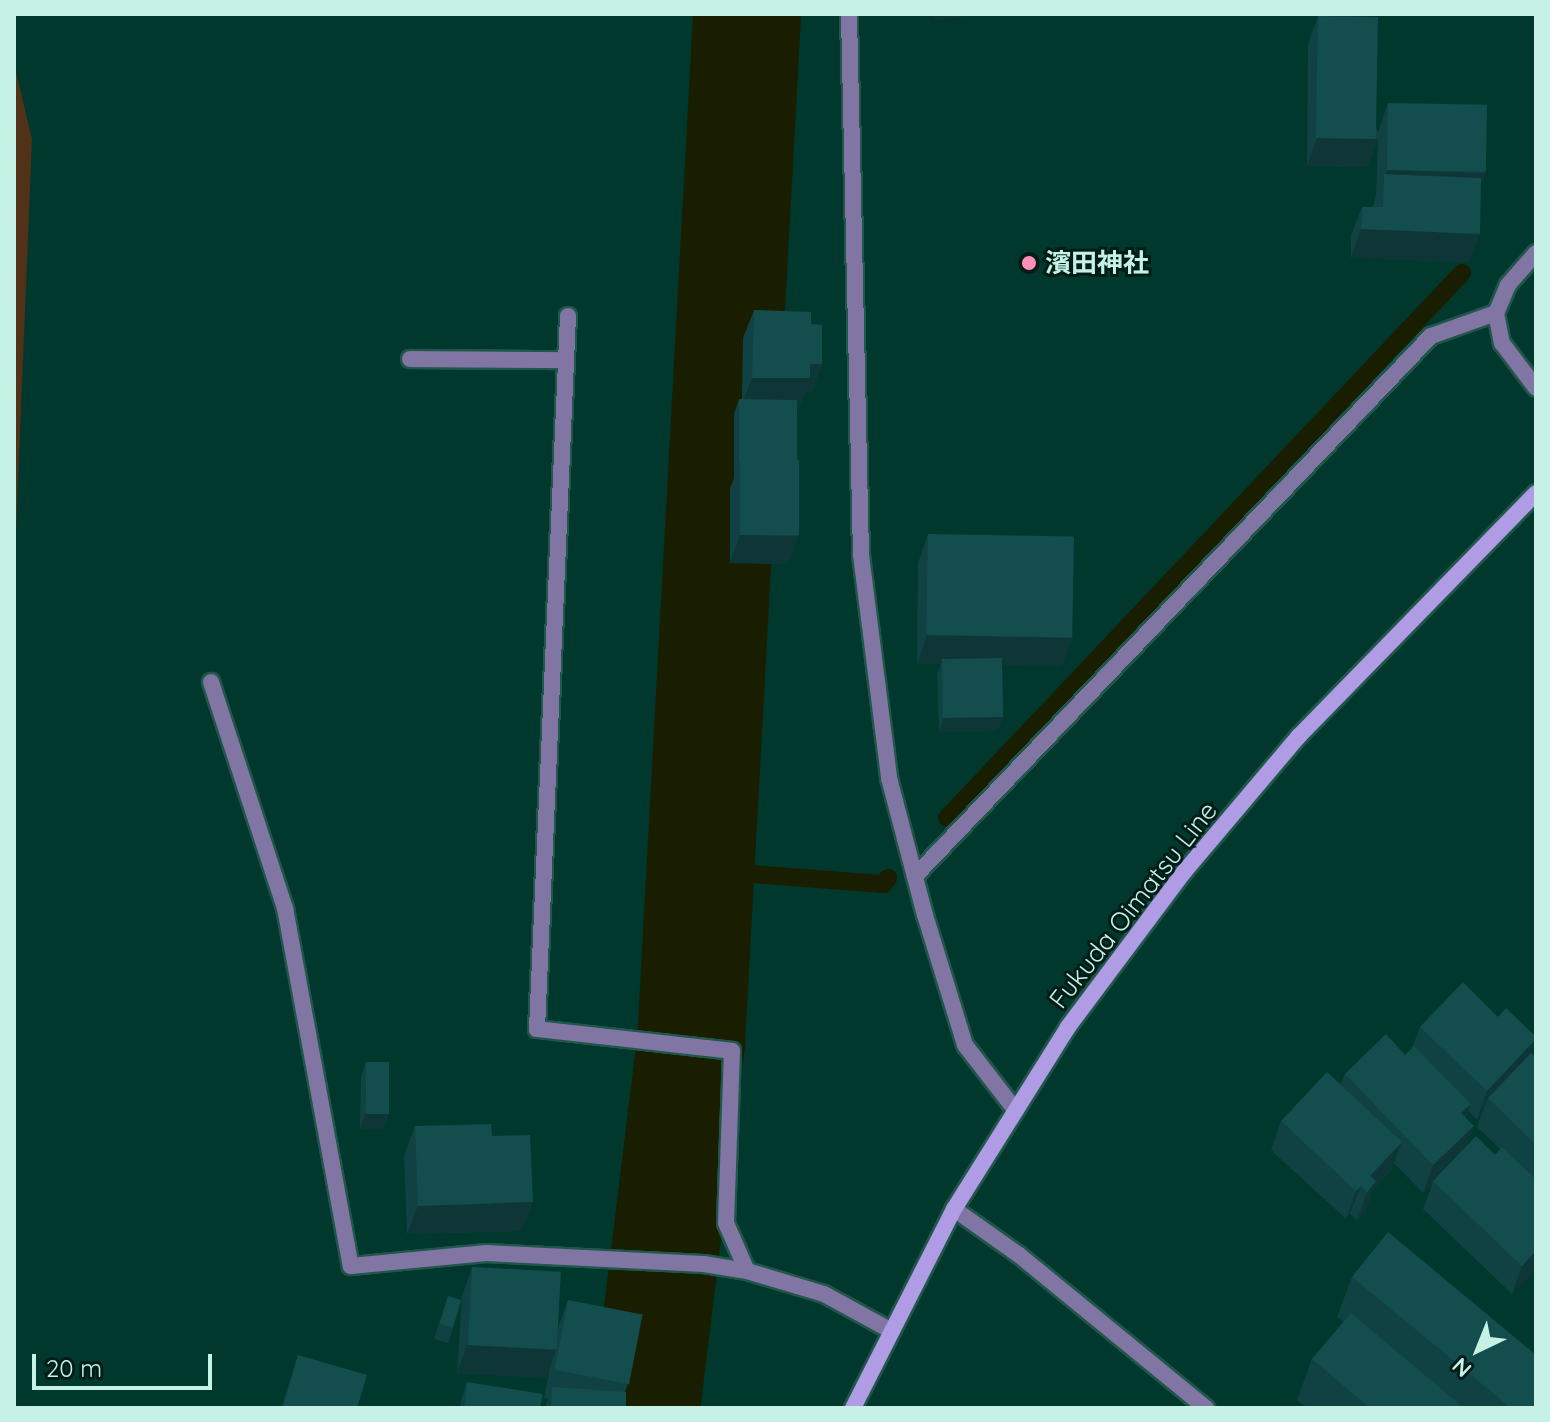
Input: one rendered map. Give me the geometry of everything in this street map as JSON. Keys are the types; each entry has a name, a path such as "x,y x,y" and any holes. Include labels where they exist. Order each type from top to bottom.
{"main road":[{"name":"Fukuda Oimatsu Line","path":"853,1408 954,1209 1068,1027 1112,967 1184,872 1279,759 1536,493"}],"street":[{"path":"849,14 861,555 889,778 917,874 925,915 965,1045 1016,1111"},
{"path":"1536,253 1508,285 1496,313 1502,343 1536,388"},
{"path":"917,874 1431,336 1496,313"},
{"path":"568,316 537,1029 732,1051 726,1223 747,1271"},
{"path":"410,359 566,360"},
{"path":"211,682 285,908 351,1266 486,1253 704,1264 747,1271 824,1294 890,1330"},
{"path":"954,1209 1019,1255 1206,1408"}],"shaded area":[{"path":"14,64 32,139 14,580"}],"building":[{"path":"1318,16 1378,17 1376,139 1316,138"},
{"path":"1388,103 1487,105 1486,172 1387,170"},
{"path":"1384,174 1481,178 1480,234 1361,229 1362,207 1383,207"},
{"path":"754,310 811,312 811,324 822,325 822,364 810,364 810,378 752,378"},
{"path":"739,399 797,400 797,460 740,460 739,464"},
{"path":"740,460 799,460 799,535 740,535"},
{"path":"928,534 1074,537 1072,638 926,635"},
{"path":"1002,658 1003,717 943,718 942,659"},
{"path":"1463,982 1498,1017 1506,1008 1536,1037 1487,1091 1420,1027"},
{"path":"1386,1034 1405,1055 1414,1046 1471,1104 1461,1113 1474,1126 1433,1165 1345,1074"},
{"path":"1531,1053 1536,1058 1536,1145 1488,1098"},
{"path":"366,1062 389,1062 389,1114 366,1114"},
{"path":"1327,1072 1402,1142 1370,1176 1376,1181 1367,1192 1361,1186 1356,1191 1281,1121"},
{"path":"491,1124 492,1136 530,1135 533,1202 418,1206 415,1126"},
{"path":"1476,1136 1495,1155 1502,1147 1536,1180 1536,1251 1522,1266 1433,1181"},
{"path":"1388,1232 1536,1355 1536,1408 1511,1408 1352,1277"},
{"path":"472,1267 561,1272 557,1350 468,1345"},
{"path":"448,1296 461,1300 453,1328 440,1324"},
{"path":"568,1300 643,1315 629,1384 554,1370"},
{"path":"1351,1313 1464,1408 1370,1408 1312,1359"},
{"path":"298,1355 367,1375 357,1408 283,1408"},
{"path":"467,1382 543,1394 540,1408 464,1408"},
{"path":"552,1387 626,1392 626,1408 551,1408"}],"waterway":[{"path":"646,1408 691,1043 747,14"},
{"path":"947,818 1462,273"},
{"path":"700,870 883,884 888,878"}],"place":[{"name":"濱田神社","path":"1029,263"}]}
